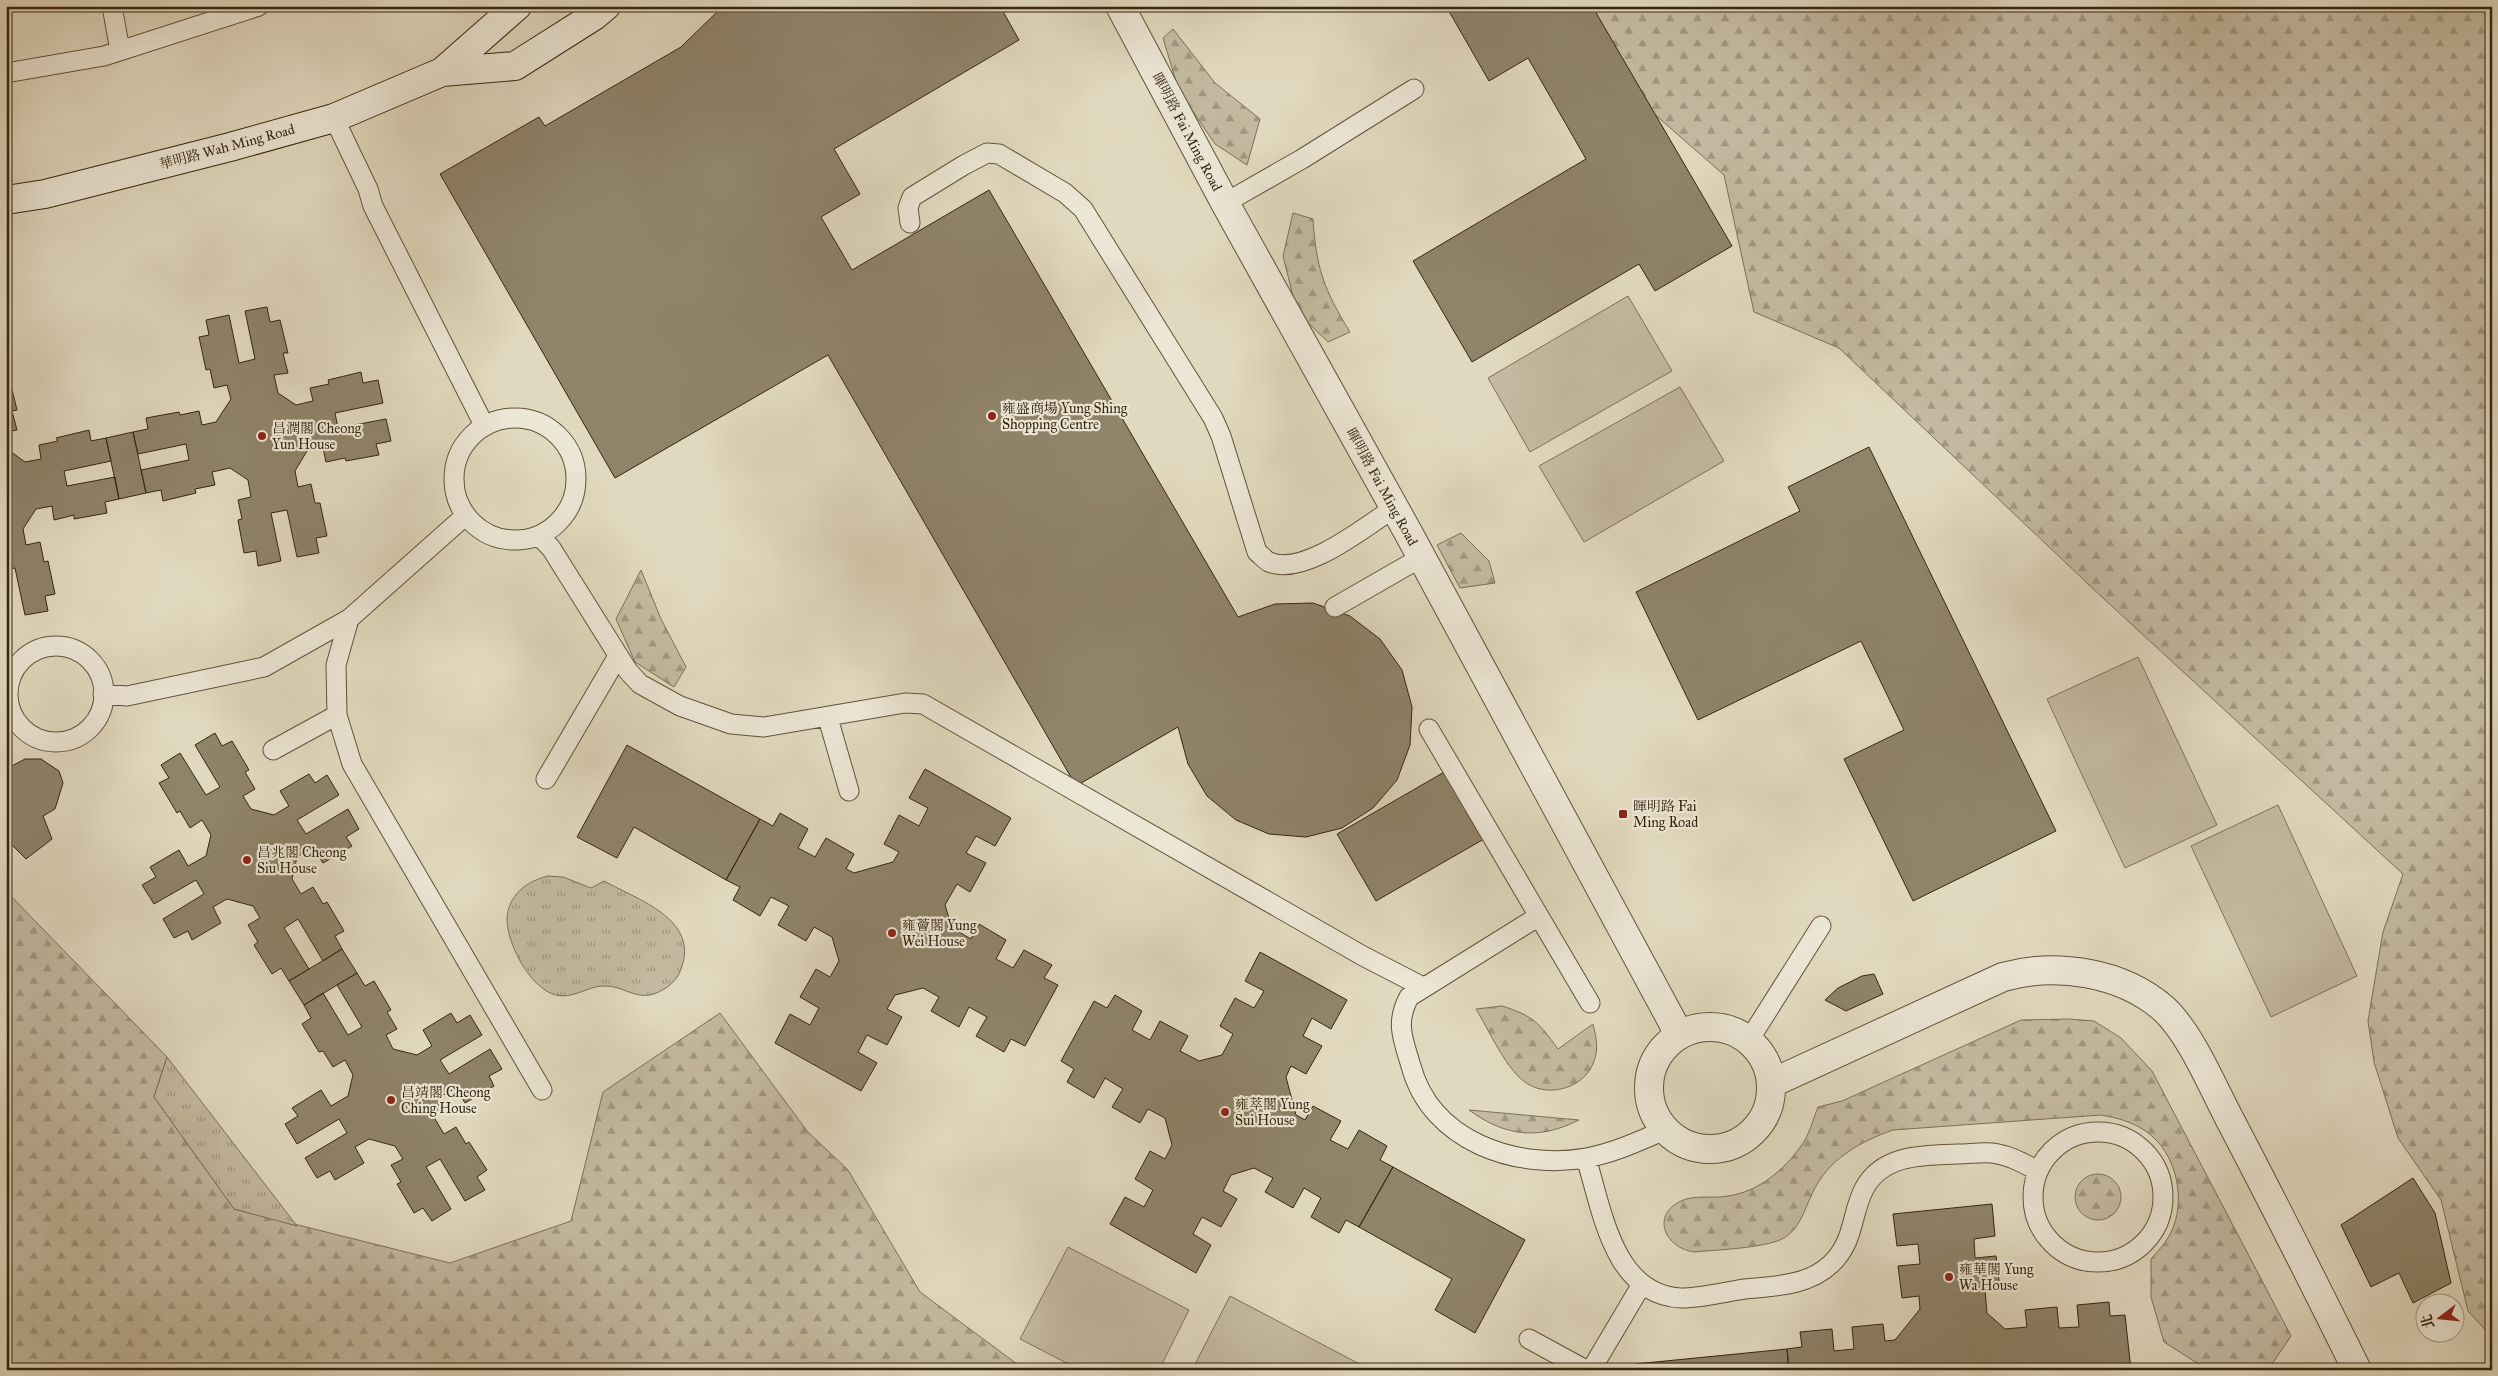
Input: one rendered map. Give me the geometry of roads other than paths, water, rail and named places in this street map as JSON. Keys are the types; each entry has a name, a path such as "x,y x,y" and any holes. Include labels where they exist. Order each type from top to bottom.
{"street":[{"name":"華明路 Wah Ming Road","path":"6,200 54,191 230,147 334,118 442,72 517,6"},
{"name":"華明路 Wah Ming Road","path":"442,72 515,66 594,16 606,6"},
{"name":"暉明路 Fai Ming Road","path":"1108,6 1142,46"},
{"name":"暉明路 Fai Ming Road","path":"1120,6 1225,203 1422,557 1679,1034"},
{"path":"1772,1083 2003,977 2020,972 2078,971 2112,981 2139,992 2164,1010 2181,1030 2198,1058 2356,1370"},
{"path":"1715,1026 1733,1030 1749,1040 1760,1052 1768,1067 1772,1083 1770,1102 1763,1119 1751,1134 1735,1144 1717,1149 1699,1148 1681,1142 1665,1130 1655,1115 1649,1097 1649,1079 1655,1061 1665,1046 1679,1034 1696,1028 1715,1026"}],"lane":[{"path":"112,6 120,51"},
{"path":"6,73 120,51 259,6"},
{"path":"1225,203 1302,159 1414,89"},
{"path":"334,118 368,189 373,206 484,425"},
{"path":"910,223 908,208 912,197 964,165 987,154 999,154 1064,193 1083,209 1213,418 1221,436 1257,552 1269,562 1286,565 1305,562 1394,508"},
{"path":"502,419 529,420 542,424 558,435 570,452 576,470 576,491 568,509 556,525 539,536 519,541 498,540 480,530 465,516 455,498 453,477 457,456 468,439 484,425 502,419"},
{"path":"103,694 127,696 264,667 349,619 465,516"},
{"path":"539,536 551,548 618,656 640,684 680,706 731,724 764,727 828,718 905,703 923,704 1363,956 1423,987"},
{"path":"1334,607 1422,557"},
{"path":"349,619 336,665 337,714 352,764 542,1090"},
{"path":"61,646 76,651 90,660 99,673 104,688 103,694 103,704 98,718 88,730 75,739 60,743 44,741 30,735 18,724 10,710 8,694 10,678 18,664 30,653 44,647 61,646"},
{"path":"546,780 618,656"},
{"path":"273,750 337,714"},
{"path":"828,718 848,791"},
{"path":"1429,729 1590,1003"},
{"path":"1539,916 1423,987 1409,997 1401,1011 1400,1027 1415,1080 1431,1108 1454,1131 1483,1146 1516,1156 1551,1161 1586,1158 1619,1150 1665,1130"},
{"path":"1749,1040 1821,926"},
{"path":"2100,1131 2119,1135 2136,1144 2150,1158 2158,1175 2162,1194 2161,1214 2152,1231 2140,1246 2124,1257 2105,1262 2086,1261 2067,1254 2052,1243 2040,1227 2034,1209 2033,1190 2038,1170 2048,1154 2063,1141 2090,1132 2100,1131"},
{"path":"1586,1158 1615,1252 1626,1270 1642,1284 1660,1293 1681,1298 1794,1283 1814,1276 1831,1264 1844,1248 1864,1189 1877,1173 1889,1165 1914,1155 1992,1153 2014,1159 2038,1170"},
{"path":"1591,1370 1642,1284"},
{"path":"1529,1338 1586,1370"}],"place":[{"name":"雍盛商場 Yung Shing Shopping Centre","path":"992,416"},
{"name":"昌潤閣 Cheong Yun House","path":"262,436"},
{"name":"暉明路 Fai Ming Road","path":"1623,814"},
{"name":"昌兆閣 Cheong Siu House","path":"247,860"},
{"name":"雍薈閣 Yung Wei House","path":"892,933"},
{"name":"昌靖閣 Cheong Ching House","path":"391,1100"},
{"name":"雍萃閣 Yung Sui House","path":"1225,1112"},
{"name":"雍華閣 Yung Wa House","path":"1949,1277"}]}
